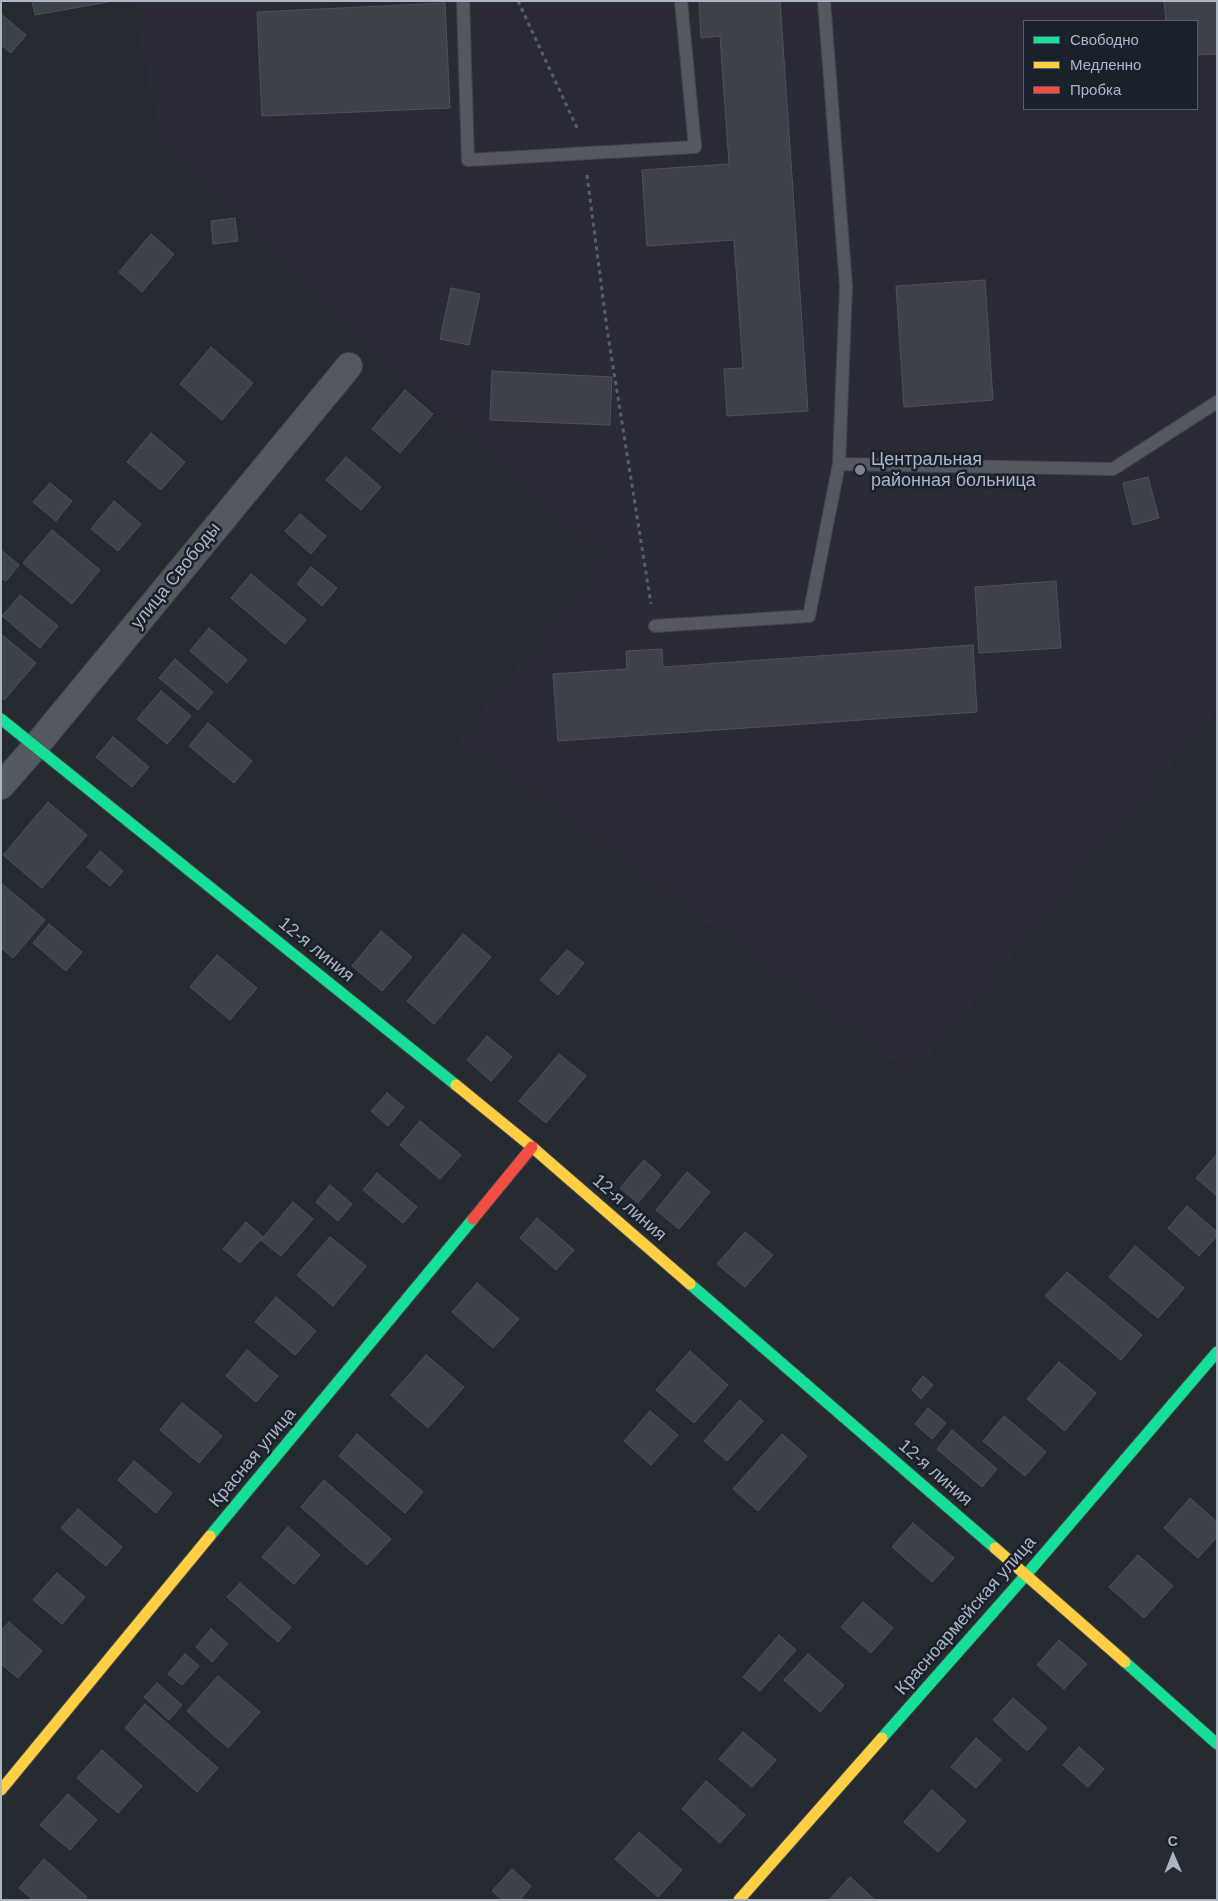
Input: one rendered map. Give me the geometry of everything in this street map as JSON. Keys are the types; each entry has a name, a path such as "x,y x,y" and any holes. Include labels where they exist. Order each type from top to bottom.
{"street":[{"name":"улица Свободы","path":"1,786 349,366"},
{"name":"12-я линия","path":"1,719 532,1147 1026,1575 1217,1744"},
{"name":"Красная улица","path":"1,1790 532,1147"},
{"name":"Красноармейская улица","path":"738,1900 1026,1575 1217,1352"}],"lane":[{"path":"463,1 468,160 696,147 681,1"},
{"path":"655,626 809,616 839,464 846,286 824,1"},
{"path":"839,464 1113,469 1217,402"}],"path":[{"path":"518,1 582,138 607,329 655,626"}],"shaded area":[{"name":"Центральная районная больница","path":"132,1 1217,1 1217,711 913,1076 458,740 602,557 386,368 160,135"}],"building":[{"path":"32,1 114,1 35,15"},
{"path":"699,1 780,1 808,411 727,416 724,369 743,368 734,240 647,246 642,170 729,164 720,36 701,38"},
{"path":"1164,1 1217,1 1217,54 1198,55 1198,20 1166,20"},
{"path":"445,3 450,108 262,116 257,12"},
{"path":"1,14 26,35 11,53 1,45"},
{"path":"235,218 238,241 213,244 211,221"},
{"path":"151,234 174,254 142,292 119,272"},
{"path":"985,280 993,400 904,407 896,286"},
{"path":"451,288 480,294 469,345 440,339"},
{"path":"211,347 253,383 222,420 180,384"},
{"path":"492,371 612,377 610,425 490,420"},
{"path":"405,390 433,414 400,453 372,429"},
{"path":"151,433 185,462 161,490 127,462"},
{"path":"346,457 381,487 361,510 326,480"},
{"path":"1148,477 1159,518 1133,525 1123,483"},
{"path":"50,483 72,501 56,521 33,502"},
{"path":"114,501 141,524 118,551 91,529"},
{"path":"300,514 326,536 311,554 285,531"},
{"path":"52,530 100,570 72,604 23,563"},
{"path":"1,550 19,565 6,581 1,578"},
{"path":"311,567 337,588 322,606 297,584"},
{"path":"251,574 306,620 285,644 231,598"},
{"path":"1056,581 1061,648 979,653 975,587"},
{"path":"20,595 58,626 40,648 2,616"},
{"path":"209,628 247,660 227,683 190,651"},
{"path":"1,634 36,663 4,700 1,698"},
{"path":"973,645 977,712 558,741 553,674 627,669 626,651 662,649 663,667"},
{"path":"175,659 213,692 198,710 159,678"},
{"path":"161,691 191,716 167,744 137,719"},
{"path":"208,723 252,761 234,783 189,746"},
{"path":"113,737 149,767 132,787 96,757"},
{"path":"48,802 87,835 42,888 3,855"},
{"path":"100,851 123,871 110,886 87,867"},
{"path":"1,883 45,920 13,958 1,948"},
{"path":"49,924 82,952 66,971 33,943"},
{"path":"381,931 412,957 382,991 352,966"},
{"path":"463,934 491,957 434,1024 407,1001"},
{"path":"567,950 584,963 558,995 540,980"},
{"path":"217,955 257,988 230,1020 190,987"},
{"path":"487,1036 512,1057 491,1081 467,1060"},
{"path":"559,1054 586,1076 546,1123 519,1101"},
{"path":"387,1093 404,1107 388,1126 371,1111"},
{"path":"420,1121 461,1155 440,1179 400,1145"},
{"path":"1217,1154 1217,1196 1196,1178"},
{"path":"644,1160 661,1175 638,1203 620,1188"},
{"path":"687,1172 710,1192 679,1229 656,1210"},
{"path":"377,1173 417,1207 403,1223 363,1190"},
{"path":"330,1185 352,1204 338,1221 316,1202"},
{"path":"293,1202 313,1219 281,1256 261,1240"},
{"path":"1187,1206 1217,1232 1217,1236 1199,1256 1168,1228"},
{"path":"537,1218 574,1250 556,1270 520,1238"},
{"path":"246,1222 263,1237 240,1263 223,1249"},
{"path":"745,1232 773,1255 745,1287 717,1264"},
{"path":"330,1237 366,1266 333,1306 297,1275"},
{"path":"1135,1246 1184,1288 1158,1318 1109,1277"},
{"path":"1067,1272 1142,1335 1121,1360 1045,1296"},
{"path":"477,1283 519,1319 493,1348 452,1312"},
{"path":"276,1297 316,1331 295,1355 255,1322"},
{"path":"247,1350 278,1376 256,1402 226,1376"},
{"path":"690,1351 728,1385 694,1423 656,1390"},
{"path":"426,1355 464,1387 428,1428 391,1395"},
{"path":"1059,1362 1096,1393 1065,1431 1027,1399"},
{"path":"923,1376 933,1385 921,1399 912,1390"},
{"path":"740,1400 763,1421 727,1461 704,1441"},
{"path":"182,1403 222,1436 199,1463 160,1430"},
{"path":"928,1408 946,1423 932,1439 915,1424"},
{"path":"650,1411 678,1435 651,1465 624,1441"},
{"path":"1004,1416 1046,1452 1025,1476 983,1441"},
{"path":"952,1430 997,1469 982,1487 937,1449"},
{"path":"357,1434 423,1492 405,1513 339,1456"},
{"path":"782,1434 807,1456 758,1511 733,1489"},
{"path":"134,1461 172,1493 156,1513 118,1480"},
{"path":"324,1480 391,1539 367,1565 301,1507"},
{"path":"1190,1498 1217,1522 1217,1537 1198,1558 1164,1528"},
{"path":"78,1509 122,1547 106,1566 61,1528"},
{"path":"913,1523 954,1558 932,1582 892,1547"},
{"path":"288,1527 320,1555 294,1584 262,1557"},
{"path":"1138,1555 1173,1586 1144,1618 1109,1587"},
{"path":"57,1573 85,1597 62,1624 33,1600"},
{"path":"240,1583 291,1627 278,1642 227,1597"},
{"path":"863,1602 893,1628 871,1653 841,1627"},
{"path":"9,1622 42,1651 18,1678 1,1664 1,1631"},
{"path":"211,1629 228,1644 212,1662 196,1647"},
{"path":"779,1635 796,1650 760,1691 743,1677"},
{"path":"1059,1640 1087,1664 1064,1689 1037,1665"},
{"path":"185,1654 199,1666 182,1685 168,1674"},
{"path":"808,1654 844,1685 820,1712 784,1680"},
{"path":"218,1676 260,1712 228,1748 187,1711"},
{"path":"157,1683 182,1705 169,1720 144,1697"},
{"path":"1013,1698 1047,1728 1027,1751 993,1720"},
{"path":"145,1704 218,1768 197,1792 125,1728"},
{"path":"743,1732 776,1760 752,1787 719,1759"},
{"path":"976,1738 1001,1760 976,1788 951,1767"},
{"path":"1079,1747 1104,1769 1088,1787 1063,1765"},
{"path":"102,1750 142,1786 118,1813 77,1778"},
{"path":"706,1781 745,1815 720,1843 682,1809"},
{"path":"932,1790 966,1821 938,1852 904,1822"},
{"path":"68,1794 97,1820 70,1850 40,1825"},
{"path":"639,1832 682,1870 658,1897 615,1859"},
{"path":"44,1859 87,1897 85,1900 33,1900 19,1888"},
{"path":"512,1869 531,1886 520,1900 503,1900 492,1891"},
{"path":"850,1877 875,1900 829,1900"}],"traffic: fast":[{"path":"1,719 456,1085"},
{"path":"210,1536 473,1219"},
{"path":"690,1284 995,1548"},
{"path":"882,1738 1026,1575 1217,1352"},
{"path":"1125,1662 1217,1744"}],"traffic: slow":[{"path":"456,1085 532,1147 690,1284"},
{"path":"1,1790 210,1536"},
{"path":"995,1548 1125,1662"},
{"path":"739,1900 882,1738"}],"traffic: jam":[{"path":"473,1219 532,1147"}],"place":[{"name":"Центральная районная больница","path":"860,470"}]}
